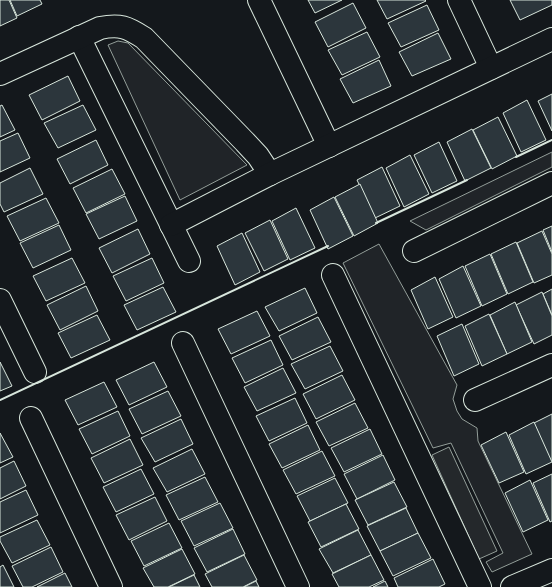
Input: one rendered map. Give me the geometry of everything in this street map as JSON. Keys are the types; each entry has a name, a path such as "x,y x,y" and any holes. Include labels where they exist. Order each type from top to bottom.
{"street":[{"path":"258,0 329,146"},
{"path":"459,0 492,68"},
{"path":"0,74 100,28 114,25 129,28 144,38 245,142 258,156 270,174"},
{"path":"79,37 189,261"},
{"path":"171,225 270,174 552,39"},
{"path":"414,251 552,183"},
{"path":"333,275 480,587"},
{"path":"0,300 35,372"},
{"path":"183,343 298,587"},
{"path":"475,400 552,365"},
{"path":"31,418 111,587"},
{"path":"512,587 552,570"}],"shaded area":[{"path":"118,41 128,43 247,165 180,200 108,45"},
{"path":"552,152 552,167 426,230 410,221"},
{"path":"379,244 457,385 453,399 457,411 462,419 477,428 478,441 532,554 492,572 486,562 503,553 451,443 433,448 343,263"},
{"path":"449,447 497,551 479,559 432,455"}],"building":[{"path":"0,0 9,0 17,18 0,26"},
{"path":"10,0 40,0 42,4 17,16"},
{"path":"308,0 342,0 315,13"},
{"path":"377,0 425,0 426,1 387,19"},
{"path":"510,0 552,0 552,5 520,20"},
{"path":"353,3 366,28 328,47 315,22"},
{"path":"427,5 439,30 401,47 388,23"},
{"path":"367,32 380,57 342,75 328,50"},
{"path":"438,33 451,59 412,76 399,52"},
{"path":"379,60 391,86 353,103 340,79"},
{"path":"68,76 80,101 42,120 29,95"},
{"path":"552,94 552,131 538,101"},
{"path":"527,100 546,140 521,152 503,113"},
{"path":"2,105 15,130 0,137 0,106"},
{"path":"83,105 96,130 58,148 44,123"},
{"path":"498,117 517,156 492,169 473,130"},
{"path":"472,129 491,168 465,181 447,142"},
{"path":"18,133 30,158 0,172 0,141"},
{"path":"96,140 108,165 70,184 57,159"},
{"path":"439,142 457,181 432,193 414,155"},
{"path":"410,155 429,194 404,207 386,168"},
{"path":"382,167 400,206 375,218 357,180"},
{"path":"30,168 43,194 4,212 0,204 0,183"},
{"path":"112,169 125,194 86,213 73,188"},
{"path":"360,184 378,223 354,236 335,197"},
{"path":"125,196 137,221 99,239 86,214"},
{"path":"334,197 353,236 328,249 310,210"},
{"path":"46,198 59,223 20,241 7,216"},
{"path":"296,208 315,248 290,260 272,221"},
{"path":"270,220 288,259 264,271 245,233"},
{"path":"59,225 71,250 33,268 20,243"},
{"path":"552,226 552,252 543,230"},
{"path":"138,229 150,254 112,273 99,248"},
{"path":"542,231 552,254 552,275 534,283 517,243"},
{"path":"242,233 260,272 235,285 217,246"},
{"path":"516,242 533,282 508,294 491,254"},
{"path":"490,254 507,294 482,306 465,266"},
{"path":"72,258 85,283 46,301 33,276"},
{"path":"152,258 164,283 126,301 113,276"},
{"path":"463,266 481,306 456,318 439,279"},
{"path":"435,277 453,317 428,329 411,290"},
{"path":"86,286 98,311 60,330 47,305"},
{"path":"163,287 176,312 137,330 124,305"},
{"path":"305,288 317,313 279,331 265,307"},
{"path":"552,289 552,315 543,294"},
{"path":"542,292 552,316 552,335 534,344 516,305"},
{"path":"515,302 532,342 507,354 490,315"},
{"path":"257,311 270,336 231,354 218,329"},
{"path":"489,314 507,354 482,366 465,326"},
{"path":"97,315 110,340 71,358 58,333"},
{"path":"318,317 331,342 292,360 279,336"},
{"path":"462,324 479,364 454,376 437,336"},
{"path":"271,340 283,365 245,383 232,358"},
{"path":"330,346 343,371 305,389 291,364"},
{"path":"0,362 12,386 0,391"},
{"path":"154,362 167,387 129,405 116,380"},
{"path":"283,368 296,393 257,411 244,387"},
{"path":"342,375 355,400 316,419 303,394"},
{"path":"104,382 117,407 78,425 65,400"},
{"path":"168,391 181,416 142,434 129,409"},
{"path":"295,398 307,423 269,441 256,416"},
{"path":"355,403 368,428 329,446 316,422"},
{"path":"118,411 130,436 92,454 79,429"},
{"path":"552,414 552,461 551,462 534,423"},
{"path":"181,419 193,444 155,462 141,438"},
{"path":"534,422 552,462 526,474 509,435"},
{"path":"308,425 320,450 282,468 269,444"},
{"path":"370,429 382,454 344,472 331,448"},
{"path":"506,432 524,472 499,483 481,445"},
{"path":"0,433 13,457 0,463"},
{"path":"130,439 143,465 104,483 91,458"},
{"path":"192,449 205,474 167,492 153,468"},
{"path":"322,451 335,476 296,494 283,470"},
{"path":"383,455 395,480 357,499 344,474"},
{"path":"14,461 26,486 0,499 0,468"},
{"path":"141,469 154,494 116,512 103,487"},
{"path":"552,474 552,521 550,522 533,483"},
{"path":"205,477 218,502 179,520 166,495"},
{"path":"335,478 348,503 310,521 297,496"},
{"path":"530,480 548,520 523,532 505,493"},
{"path":"394,482 407,507 368,525 355,500"},
{"path":"26,490 38,515 0,533 0,502"},
{"path":"155,497 167,521 129,540 116,515"},
{"path":"220,503 233,528 194,546 181,521"},
{"path":"346,504 359,529 321,547 308,522"},
{"path":"406,508 418,533 380,551 367,526"},
{"path":"37,520 50,545 12,563 0,541 0,537"},
{"path":"169,523 182,548 144,566 131,541"},
{"path":"233,529 245,554 207,572 194,548"},
{"path":"358,530 371,555 333,573 319,549"},
{"path":"418,533 431,558 393,576 380,551"},
{"path":"51,547 63,572 32,587 23,587 12,566"},
{"path":"182,549 195,574 168,587 154,587 143,568"},
{"path":"244,555 257,580 243,587 212,587 205,574"},
{"path":"371,555 384,580 369,587 339,587 332,574"},
{"path":"433,559 445,584 439,587 398,587 394,578"},
{"path":"3,565 14,587 0,587 0,567"},
{"path":"65,573 72,587 37,587"},
{"path":"194,575 200,587 169,587"},
{"path":"256,581 259,587 244,587"},
{"path":"385,581 388,587 373,587"}],"wall":[{"path":"516,157 552,140"},
{"path":"376,223 467,180"},
{"path":"0,400 328,246"}]}
